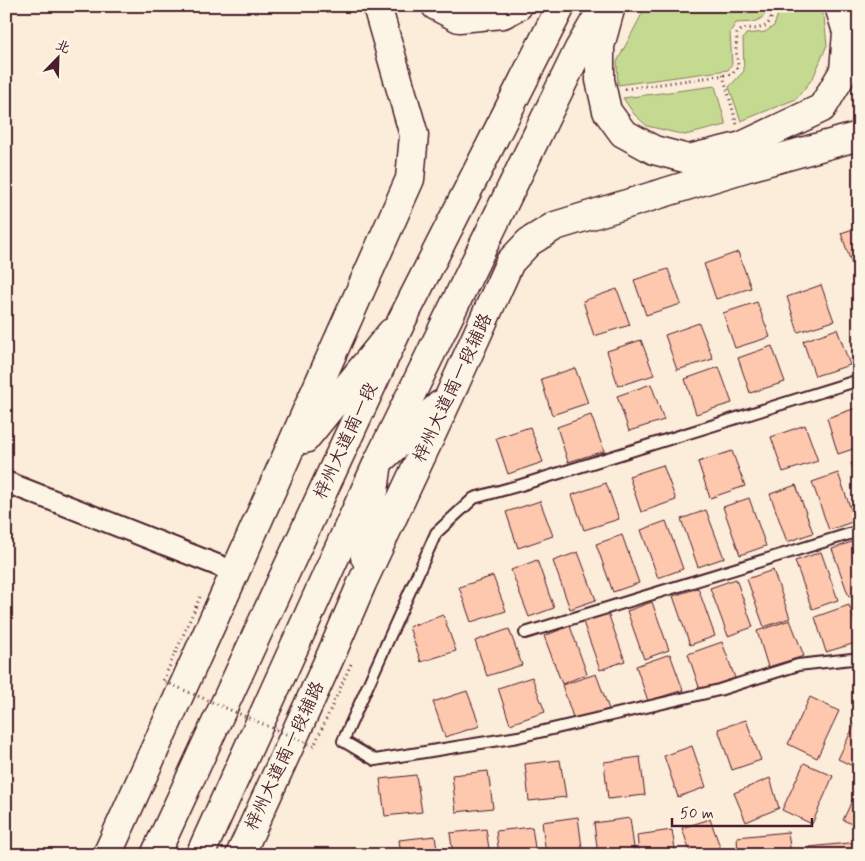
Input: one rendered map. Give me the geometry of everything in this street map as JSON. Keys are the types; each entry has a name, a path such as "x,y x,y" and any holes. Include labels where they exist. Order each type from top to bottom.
{"main road":[{"path":"107,855 236,572 410,179 414,136 376,6"},
{"path":"436,6 459,18 503,14 518,6"},
{"name":"梓州大道南一段","path":"155,855 402,320 561,6"},
{"path":"200,855 378,462 580,50 604,6"},
{"path":"611,6 600,46 600,80 607,111 623,133 654,150 688,159 742,146 822,108 844,71 847,32 839,6"},
{"name":"梓州大道南一段辅路","path":"240,855 362,583 510,262 529,242 555,226 748,167 859,136"},
{"path":"282,467 402,320"},
{"path":"362,583 378,462 449,397"}],"street":[{"path":"6,482 236,572"}],"lane":[{"path":"859,380 474,498 436,532 344,741 375,760 527,735 719,690 798,666 852,659 859,662"},
{"path":"525,632 859,532"}],"path":[{"path":"621,90 732,74 738,67 737,34 743,29 759,29 766,25 771,20 772,9 770,6"},
{"path":"723,75 738,131"},
{"path":"200,597 163,681 314,746 351,664"}],"green space":[{"path":"646,6 762,6 766,13 757,21 736,23 730,32 732,64 728,70 618,85 617,62"},
{"path":"775,6 816,6 824,17 827,45 813,78 796,99 741,121 729,87 744,71 743,39 746,34 765,32 774,26 778,14"},
{"path":"715,86 726,125 685,135 647,126 634,114 623,98"}],"building":[{"path":"859,227 859,266 853,268 841,233"},
{"path":"738,252 751,288 716,299 704,264"},
{"path":"668,269 681,304 646,315 634,280"},
{"path":"821,285 834,321 798,332 787,297"},
{"path":"617,289 630,325 594,336 583,301"},
{"path":"757,302 770,337 735,348 723,313"},
{"path":"699,323 713,359 677,370 665,335"},
{"path":"837,329 850,365 815,376 803,341"},
{"path":"641,340 654,375 618,386 607,351"},
{"path":"772,346 785,382 750,393 738,358"},
{"path":"719,367 732,403 696,414 685,379"},
{"path":"575,368 588,403 552,415 541,379"},
{"path":"651,384 664,420 629,431 617,396"},
{"path":"859,407 859,447 838,454 827,418"},
{"path":"591,415 604,451 568,462 557,427"},
{"path":"805,425 818,461 783,472 771,437"},
{"path":"530,427 543,462 508,474 496,438"},
{"path":"732,451 745,486 710,498 698,462"},
{"path":"859,461 859,485 851,463"},
{"path":"663,465 676,500 641,512 629,476"},
{"path":"838,473 855,521 829,530 812,482"},
{"path":"606,483 619,519 584,530 572,495"},
{"path":"796,485 813,533 787,542 770,494"},
{"path":"749,498 766,546 740,555 723,507"},
{"path":"540,501 553,536 518,548 506,512"},
{"path":"706,510 724,558 698,567 681,519"},
{"path":"666,521 683,569 658,578 641,530"},
{"path":"622,535 639,583 613,592 596,544"},
{"path":"857,540 859,544 859,594 849,597 832,549"},
{"path":"578,552 596,600 570,609 553,561"},
{"path":"821,552 838,600 812,609 795,561"},
{"path":"537,560 554,608 529,617 511,570"},
{"path":"773,570 790,618 764,627 747,579"},
{"path":"493,576 506,611 471,622 459,587"},
{"path":"736,579 753,627 728,636 710,588"},
{"path":"698,588 715,636 690,645 673,596"},
{"path":"652,602 669,650 644,659 627,611"},
{"path":"849,605 859,633 859,642 826,652 815,617"},
{"path":"608,613 625,661 600,670 583,622"},
{"path":"443,615 456,651 421,662 409,627"},
{"path":"790,620 804,656 768,667 757,631"},
{"path":"570,626 587,674 562,684 544,636"},
{"path":"509,629 522,665 487,676 475,641"},
{"path":"722,642 735,678 700,690 688,654"},
{"path":"670,654 683,690 648,701 636,666"},
{"path":"596,674 609,709 574,720 562,685"},
{"path":"532,677 545,712 510,724 498,688"},
{"path":"467,691 480,726 445,737 433,702"},
{"path":"810,697 839,711 817,758 788,744"},
{"path":"859,715 859,769 838,759"},
{"path":"746,720 761,760 732,770 718,729"},
{"path":"692,746 706,787 678,797 664,756"},
{"path":"640,757 645,795 608,799 604,762"},
{"path":"560,760 566,797 529,801 525,764"},
{"path":"804,763 833,776 812,824 782,810"},
{"path":"488,771 493,808 456,812 452,775"},
{"path":"416,775 422,812 385,816 380,779"},
{"path":"770,778 779,808 746,822 734,793"},
{"path":"859,786 859,827 843,820"},
{"path":"578,817 583,855 546,855 542,822"},
{"path":"630,818 635,855 598,855 594,823"},
{"path":"710,819 723,855 691,855 682,828"},
{"path":"532,827 536,855 499,855 496,831"},
{"path":"486,829 490,855 453,855 450,833"},
{"path":"672,830 676,855 639,855 637,835"},
{"path":"788,832 791,855 738,855 737,837"},
{"path":"435,836 438,855 401,855 399,840"},
{"path":"859,842 859,855 809,855 809,847"},
{"path":"387,851 387,855 354,855"}]}
